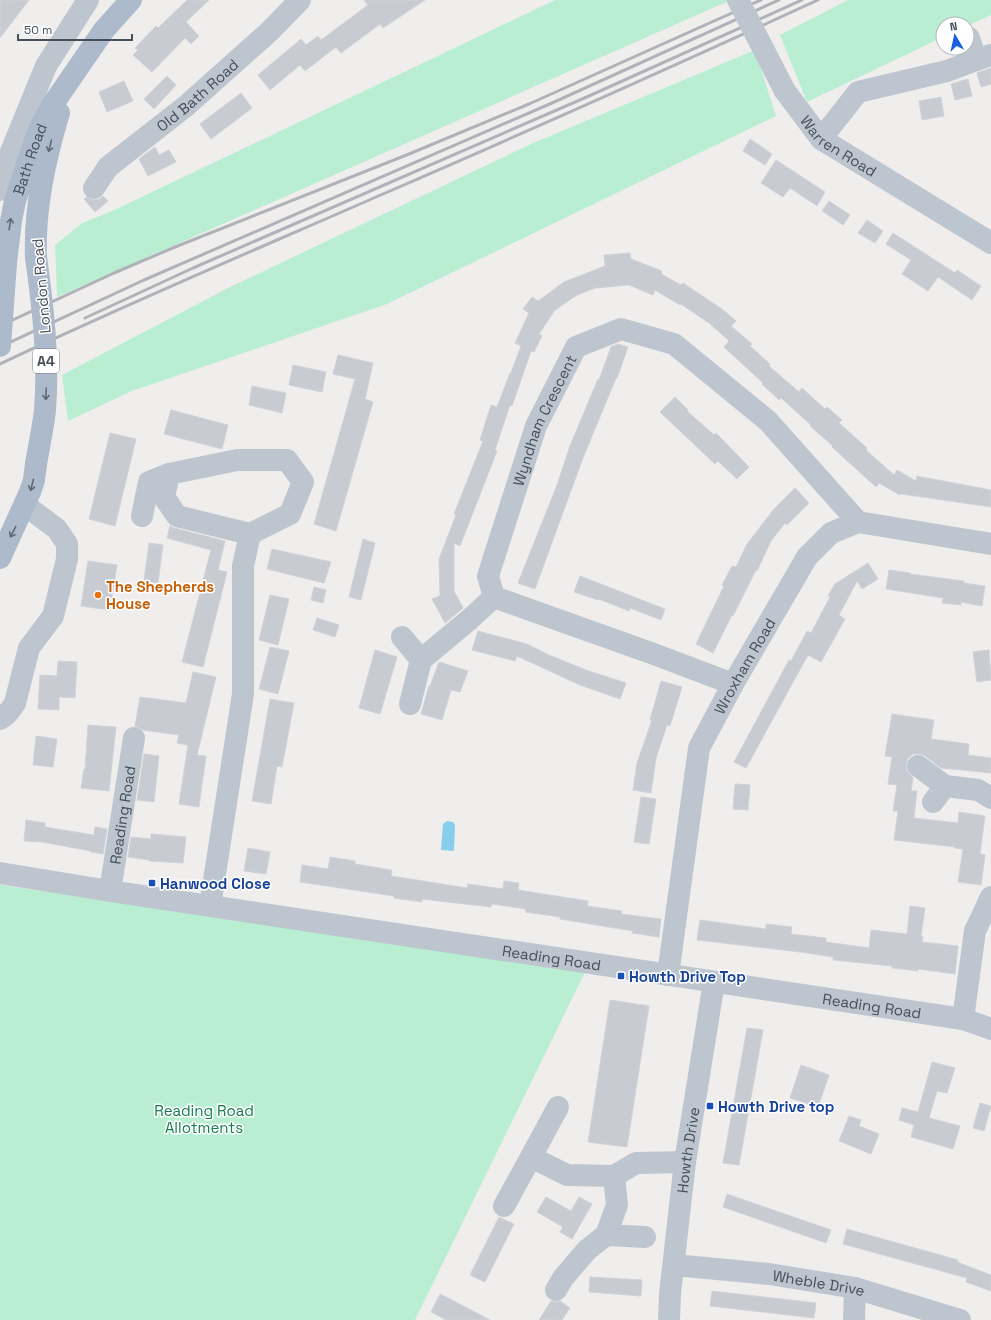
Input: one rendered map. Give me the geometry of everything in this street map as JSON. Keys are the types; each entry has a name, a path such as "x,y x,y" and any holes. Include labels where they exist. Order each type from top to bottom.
{"main road":[{"name":"Bath Road","path":"0,346 6,263 11,221 19,189 32,149 40,128 51,107 104,30 130,0"},
{"name":"London Road","path":"0,558 25,505 34,480 43,427 45,409 46,354 44,320 36,257 36,238 41,192 55,126 69,82"}],"street":[{"path":"0,190 10,154 46,66 88,0"},
{"name":"Old Bath Road","path":"94,188 108,166 186,106 270,31 300,0"},
{"name":"Warren Road","path":"738,0 784,91 821,140 991,243"},
{"path":"821,140 858,92 947,71 983,58 975,47"},
{"name":"Wyndham Crescent","path":"494,597 488,576 536,426 576,347 621,329 674,344 768,421 858,522"},
{"path":"142,516 149,482 169,474 237,460 287,460 303,482 290,514 250,534 177,516 164,496 169,474"},
{"path":"0,719 6,716 15,703 29,648 53,616 67,559 67,544 57,530 25,505"},
{"path":"858,522 991,544"},
{"name":"Wroxham Road","path":"668,975 699,748 733,684 807,557 831,533 858,522"},
{"path":"210,906 243,694 243,566 250,534"},
{"path":"410,704 421,660 494,597 652,653 733,684"},
{"path":"402,637 421,660"},
{"name":"Reading Road","path":"110,891 134,738"},
{"path":"918,766 939,794 978,790 991,798"},
{"name":"Reading Road","path":"0,873 110,891 963,1019 991,1029"},
{"path":"963,1019 975,931 991,897"},
{"name":"Howth Drive","path":"669,1320 670,1294 685,1162 714,982"},
{"path":"504,1206 558,1107"},
{"path":"531,1157 567,1175 614,1176 636,1163 685,1162"},
{"path":"556,1290 563,1278 587,1250 606,1235 617,1205 614,1176"},
{"path":"606,1235 645,1237"},
{"name":"Wheble Drive","path":"674,1265 769,1274 856,1288 960,1320"},
{"path":"854,1320 856,1288"}],"green space":[{"path":"555,0 731,0 57,297 55,245 82,223 110,212"},
{"path":"848,0 991,0 991,15 975,22 975,16 935,16 935,41 807,102 780,35"},
{"path":"755,50 776,116 387,304 132,391 68,421 62,375 228,288 531,144"},
{"name":"Reading Road Allotments","path":"0,885 439,949 587,968 415,1320 0,1320"}],"water":[{"path":"447,821 453,822 455,825 454,851 441,850 443,824"}],"building":[{"path":"0,0 29,0 0,38"},
{"path":"187,0 209,0 186,22 199,36 191,44 185,38 152,72 133,55 138,50 135,48 156,26 158,28"},
{"path":"364,0 425,0 383,28 380,24 341,53 336,47 305,71 300,65 270,90 258,75 301,39 306,45 318,36 321,40 368,5"},
{"path":"991,68 991,84 981,87 977,73"},
{"path":"167,76 176,85 154,109 144,99"},
{"path":"968,79 972,96 955,100 951,84"},
{"path":"124,81 133,101 107,112 99,92"},
{"path":"241,93 252,108 211,139 200,124"},
{"path":"941,97 944,116 922,120 919,101"},
{"path":"750,139 772,154 765,165 743,151"},
{"path":"155,147 159,155 169,150 176,162 148,176 139,159"},
{"path":"776,160 825,192 817,206 790,188 783,197 761,183"},
{"path":"103,196 108,201 95,212 84,199 86,197 94,200"},
{"path":"829,201 850,215 843,225 822,211"},
{"path":"867,220 883,231 875,243 858,233"},
{"path":"893,233 955,273 957,270 981,286 972,300 938,277 928,291 902,274 911,260 886,244"},
{"path":"630,253 631,259 662,271 661,274 681,285 683,283 722,309 736,321 731,326 752,344 750,346 770,364 769,366 799,392 802,388 825,409 827,407 842,420 839,423 894,475 897,470 916,481 917,476 991,490 991,507 900,495 879,483 876,487 781,398 779,400 724,347 729,341 709,323 681,304 680,305 655,290 653,295 629,285 595,288 577,295 555,310 539,334 542,336 534,352 531,351 512,406 510,405 495,450 497,451 460,546 454,543 454,591 463,608 445,623 432,599 440,596 439,559 456,515 454,514 483,441 480,440 491,405 497,407 521,346 515,343 529,313 523,309 532,297 538,301 564,282 605,266 604,255"},
{"path":"618,344 628,347 617,378 583,458 535,589 518,583 557,485 570,446 598,379 599,380 611,347"},
{"path":"338,355 373,363 365,399 373,402 336,531 314,524 355,379 333,374"},
{"path":"293,365 326,372 322,392 289,385"},
{"path":"252,386 286,393 282,413 249,405"},
{"path":"675,397 688,410 687,411 714,435 716,433 749,467 737,479 718,461 715,464 660,412"},
{"path":"171,410 228,425 222,449 164,434"},
{"path":"110,433 136,439 115,526 89,519"},
{"path":"795,488 809,503 787,525 785,523 771,541 757,571 756,570 713,653 696,644 732,566 736,567 747,544 774,509"},
{"path":"170,526 225,541 218,570 227,572 203,667 182,662 211,550 167,538"},
{"path":"363,539 375,543 361,600 349,597"},
{"path":"149,543 163,545 158,583 144,581"},
{"path":"272,549 331,562 324,583 267,569"},
{"name":"The Shepherds House","path":"88,561 117,565 110,610 81,606"},
{"path":"868,563 878,579 862,589 857,581 839,615 845,619 821,662 808,655 746,768 734,762 789,660 791,661 807,631 811,633 830,597 828,596 835,584"},
{"path":"889,570 964,581 964,583 985,586 982,606 961,602 961,605 942,603 943,598 886,589"},
{"path":"580,576 665,609 661,620 630,608 629,611 599,599 598,600 574,592"},
{"path":"314,587 326,590 323,603 311,600"},
{"path":"270,595 289,599 278,645 259,640"},
{"path":"317,618 339,625 335,637 313,630"},
{"path":"478,631 527,644 586,670 626,683 620,699 580,685 517,656 515,661 472,650"},
{"path":"270,647 289,651 278,694 259,689"},
{"path":"375,650 397,657 380,714 359,708"},
{"path":"989,650 991,680 977,682 973,652"},
{"path":"58,661 77,662 75,698 59,697 59,710 38,709 40,675 57,676"},
{"path":"439,662 468,671 460,692 451,690 442,720 421,714 429,686"},
{"path":"193,672 216,677 197,755 206,756 199,807 179,804 188,745 177,743 179,735 143,730 135,726 140,697 186,703"},
{"path":"661,681 682,687 670,726 667,725 656,758 651,793 633,790 637,763 652,720 650,720"},
{"path":"270,699 294,703 282,767 277,766 271,804 252,801"},
{"path":"892,714 934,720 931,739 969,744 968,755 991,758 991,773 941,768 925,756 919,754 913,754 908,758 906,765 907,771 913,778 911,791 917,791 914,818 958,823 959,812 985,816 980,854 985,855 981,885 958,882 963,849 894,840 898,811 893,811 897,785 888,784 892,757 885,756"},
{"path":"88,725 116,727 109,791 81,788 85,769"},
{"path":"36,736 57,739 53,767 33,765"},
{"path":"144,754 159,756 154,802 137,800"},
{"path":"735,784 750,785 748,810 733,809"},
{"path":"641,797 656,799 649,844 634,842"},
{"path":"26,820 45,823 45,827 94,835 95,827 107,829 103,854 42,842 24,841"},
{"path":"151,834 186,837 183,863 149,861 128,857 131,837 151,839"},
{"path":"248,848 270,852 266,874 244,871"},
{"path":"330,857 355,861 355,864 392,870 391,876 467,888 468,884 503,889 504,881 519,883 518,890 588,901 587,906 622,911 621,914 661,919 659,937 632,933 633,931 560,919 560,917 525,912 526,909 492,904 491,907 422,899 422,902 394,898 394,896 300,882 302,865 328,869"},
{"path":"910,906 925,908 921,936 923,936 922,942 958,946 955,974 918,969 918,971 892,968 892,966 833,960 833,957 800,952 697,940 700,920 766,929 766,924 792,927 791,934 826,938 826,942 869,948 871,930 907,934"},
{"path":"610,1000 649,1006 627,1147 588,1142"},
{"path":"747,1028 763,1030 739,1165 723,1163"},
{"path":"932,1062 955,1068 947,1093 937,1091 929,1118 960,1126 953,1149 911,1137 914,1125 899,1120 902,1108 918,1112"},
{"path":"801,1065 829,1075 818,1107 790,1098"},
{"path":"980,1103 991,1106 984,1131 973,1128"},
{"path":"849,1116 861,1120 859,1126 879,1134 871,1154 839,1141"},
{"path":"727,1194 831,1230 826,1243 723,1207"},
{"path":"546,1197 571,1211 579,1197 592,1204 572,1239 560,1232 563,1227 537,1212"},
{"path":"499,1217 514,1224 485,1282 470,1275"},
{"path":"847,1229 958,1260 957,1262 991,1275 991,1291 966,1282 967,1278 843,1244"},
{"path":"590,1277 642,1280 641,1296 589,1292"},
{"path":"712,1291 816,1303 814,1318 710,1306"},
{"path":"440,1294 490,1320 446,1320 431,1312"},
{"path":"551,1301 560,1301 570,1308 562,1320 539,1320"}],"railway":[{"path":"0,326 114,273 175,247 409,154 529,104 761,0"},
{"path":"0,347 144,280 552,103 779,0"},
{"path":"85,318 193,268 589,96 802,0"},
{"path":"0,364 143,299 656,74 818,0"}],"place":[{"name":"The Shepherds House","path":"98,595"},
{"name":"Hanwood Close","path":"152,883"},
{"name":"Howth Drive Top","path":"621,976"},
{"name":"Howth Drive top","path":"710,1106"}]}
